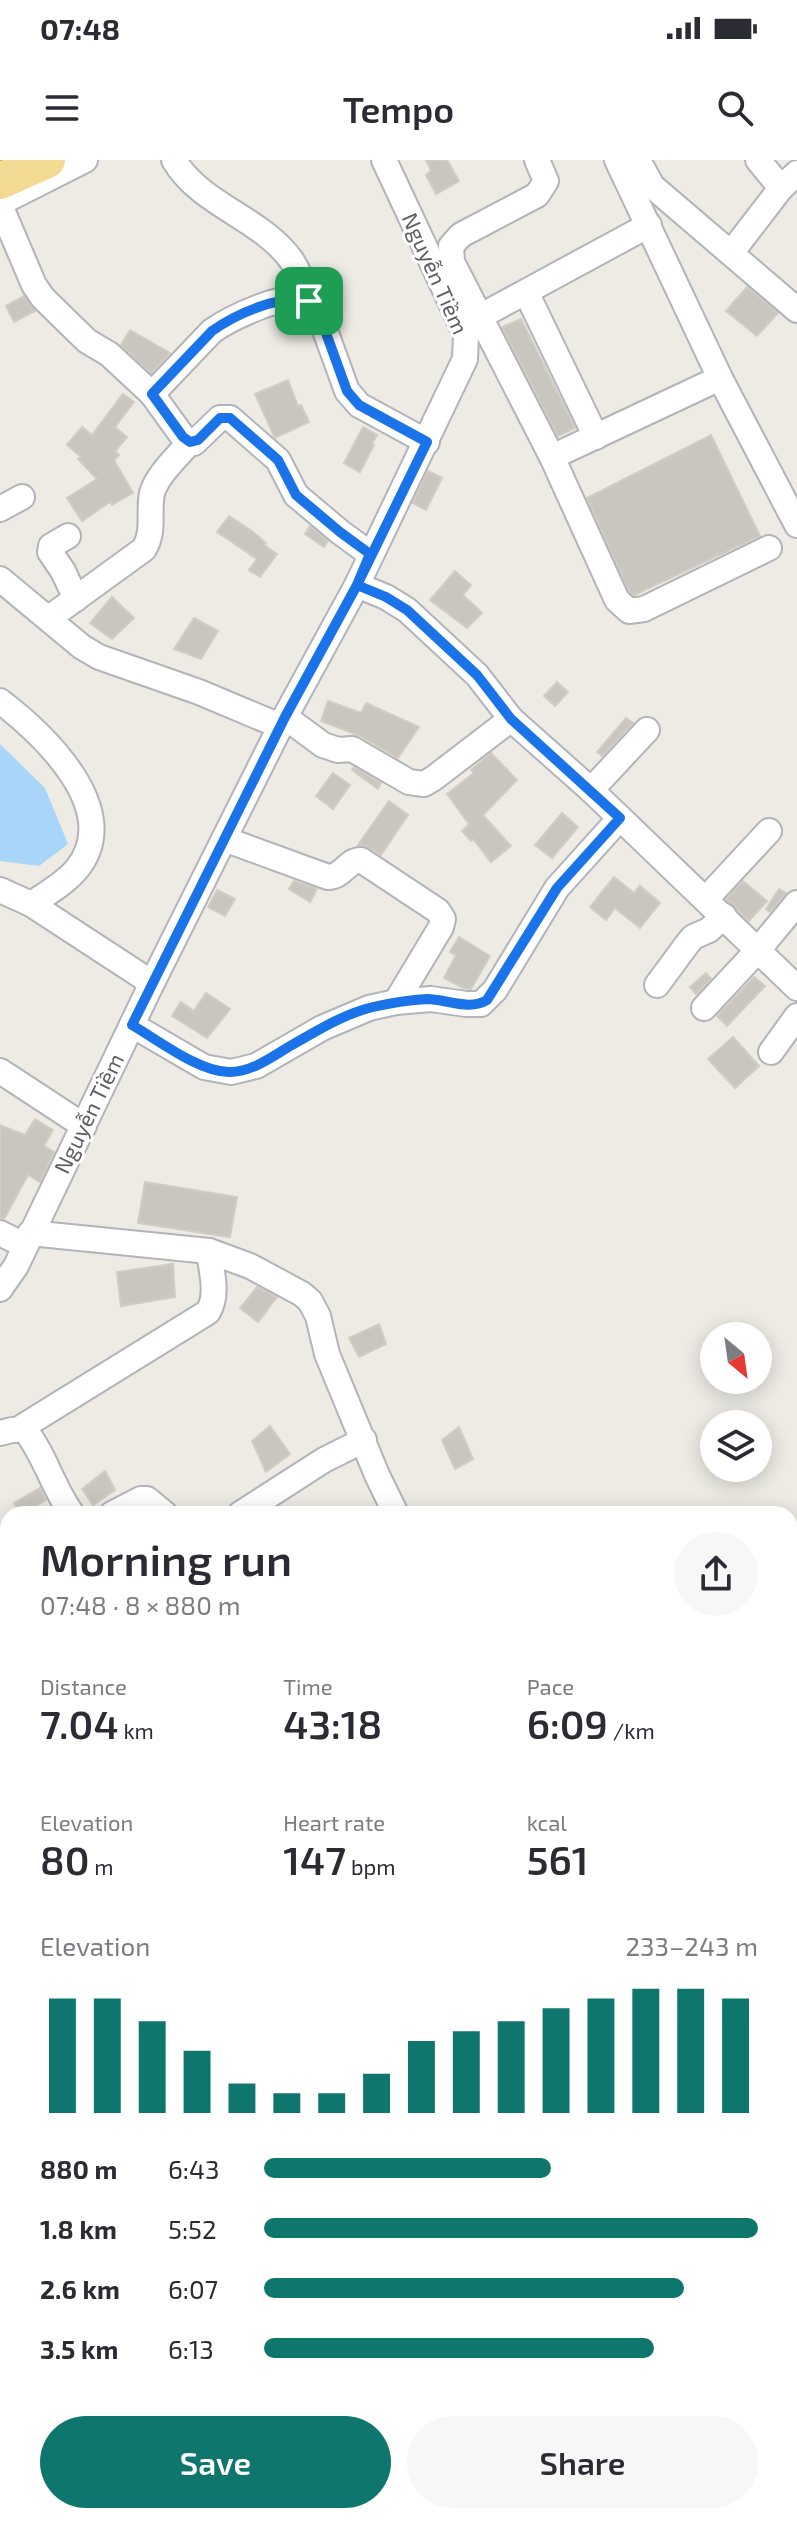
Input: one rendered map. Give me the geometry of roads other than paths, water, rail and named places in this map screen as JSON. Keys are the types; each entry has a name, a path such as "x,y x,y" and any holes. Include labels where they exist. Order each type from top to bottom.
{"highway":[{"path":"0,181 47,160"}],"street":[{"path":"0,190 56,160"},
{"path":"85,160 0,204 34,285 43,298 87,341 109,354 152,394 190,442"},
{"path":"174,160 198,187 281,248 301,277 309,301 318,311 347,391 359,405 427,442"},
{"name":"Nguyễn Tiềm","path":"0,1289 16,1266 152,983 283,722 357,585 465,359 466,335 384,160"},
{"path":"537,160 546,181 542,190 461,235 451,246 452,262 552,457 617,600 629,611 644,609 769,548"},
{"path":"617,160 720,378 797,525"},
{"path":"638,160 652,186 794,301"},
{"path":"731,253 789,181 758,160"},
{"path":"481,316 649,225"},
{"path":"526,292 596,437"},
{"path":"152,394 220,325 246,312 290,298 309,301"},
{"path":"552,457 720,378"},
{"path":"49,618 144,549 151,533 155,486 190,442 198,440 220,418 230,418 278,460 296,495 370,554"},
{"path":"0,509 22,497"},
{"path":"68,536 51,546 50,552 76,599"},
{"path":"0,579 82,647 99,657 283,722 323,745 338,750 352,749 418,785 434,778 511,719"},
{"path":"357,585 407,610 477,675 511,719 591,790 797,988"},
{"path":"0,701 32,726 53,749 76,781 89,815 89,844 81,863 64,881 31,904"},
{"path":"591,790 647,730"},
{"path":"132,1025 204,1067 222,1072 238,1071 256,1066 340,1019 369,1008 431,999 474,1005 487,1000 557,888 620,818"},
{"path":"706,899 769,831"},
{"path":"224,839 328,877 338,875 349,864 361,860 438,911 443,919 441,927 396,1002"},
{"path":"0,890 31,904 152,983"},
{"path":"704,1008 797,903"},
{"path":"657,985 693,937 709,930 724,916"},
{"path":"771,1052 797,1016"},
{"path":"0,1071 84,1126"},
{"path":"0,1233 27,1239 209,1251 250,1266 310,1301 321,1324 327,1354 392,1506"},
{"path":"9,1431 208,1312 214,1299 209,1251"},
{"path":"9,1431 25,1430 31,1436 53,1485 67,1506"},
{"path":"252,1506 324,1460 364,1440"},
{"path":"127,1506 141,1499 150,1500 156,1506"}],"water":[{"path":"0,744 45,788 68,844 39,866 0,861"}]}
